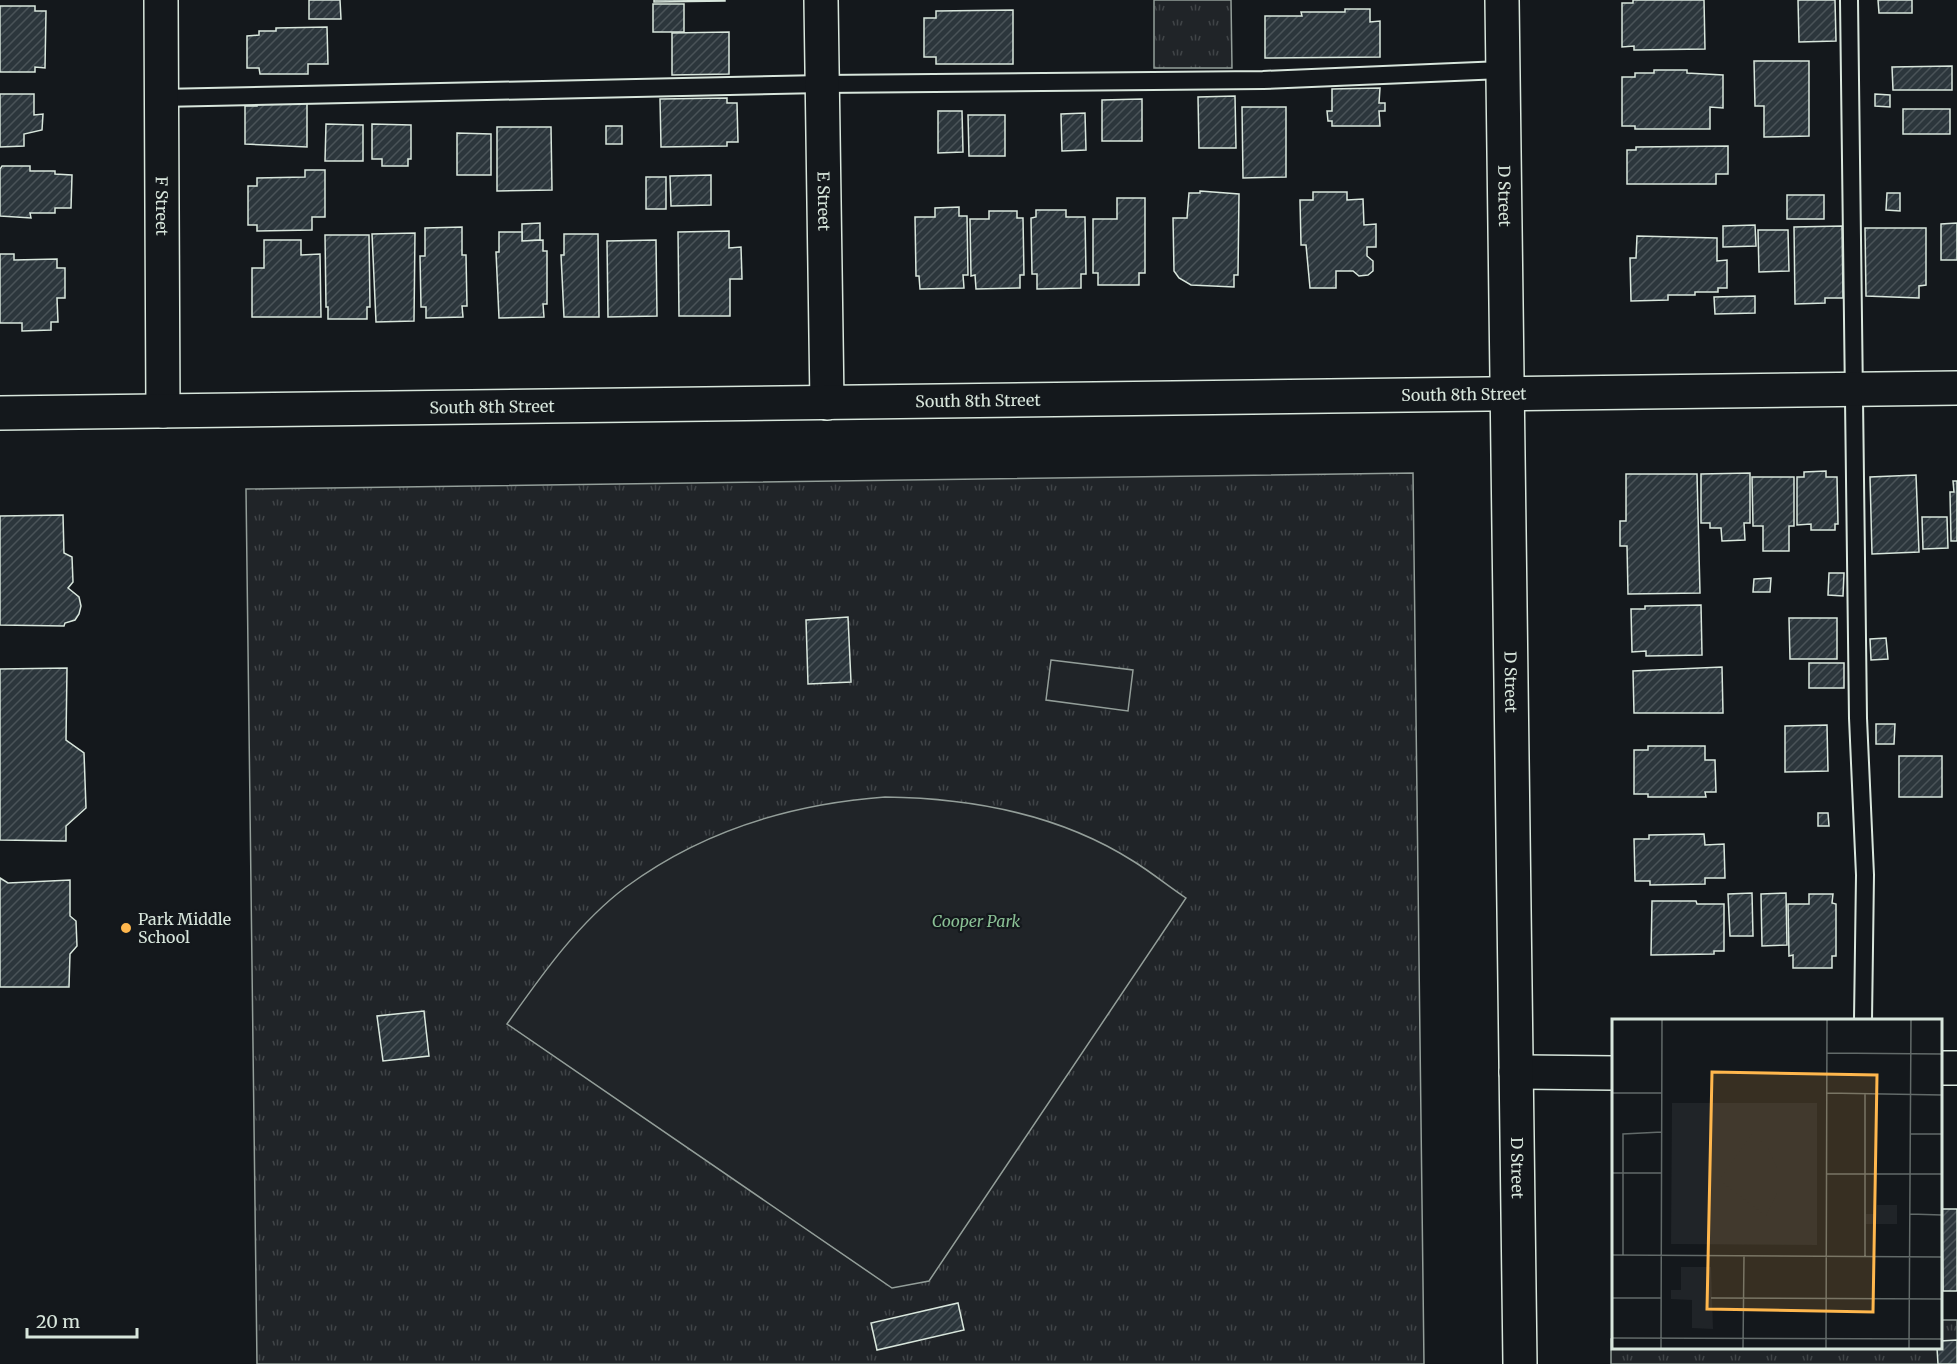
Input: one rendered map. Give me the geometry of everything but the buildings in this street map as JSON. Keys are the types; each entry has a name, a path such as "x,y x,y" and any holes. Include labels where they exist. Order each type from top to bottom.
{"street":[{"name":"F Street","path":"161,0 163,411"},
{"name":"E Street","path":"821,0 827,403"},
{"name":"D Street","path":"1502,0 1520,1364"},
{"name":"South 8th Street","path":"0,413 1957,388"},
{"path":"1516,1072 1612,1072"}],"lane":[{"path":"1849,0 1856,389 1858,718 1865,875 1863,1019"},
{"path":"160,98 822,84 1252,81 1502,70"}],"green space":[{"path":"1154,0 1231,0 1232,68 1154,68"},
{"name":"Cooper Park","path":"1413,473 1424,1364 257,1364 246,489"},
{"path":"1051,660 1133,670 1128,711 1046,700"},
{"path":"885,797 982,805 1045,820 1105,845 1140,865 1186,898 929,1281 892,1288 507,1024 547,969 592,917 608,901 655,867 717,835 749,823 816,806"},
{"path":"1942,1320 1957,1320 1957,1364 1611,1364 1611,1339 1612,1349 1942,1349"}],"place":[{"name":"Park Middle School","path":"126,928"}]}
